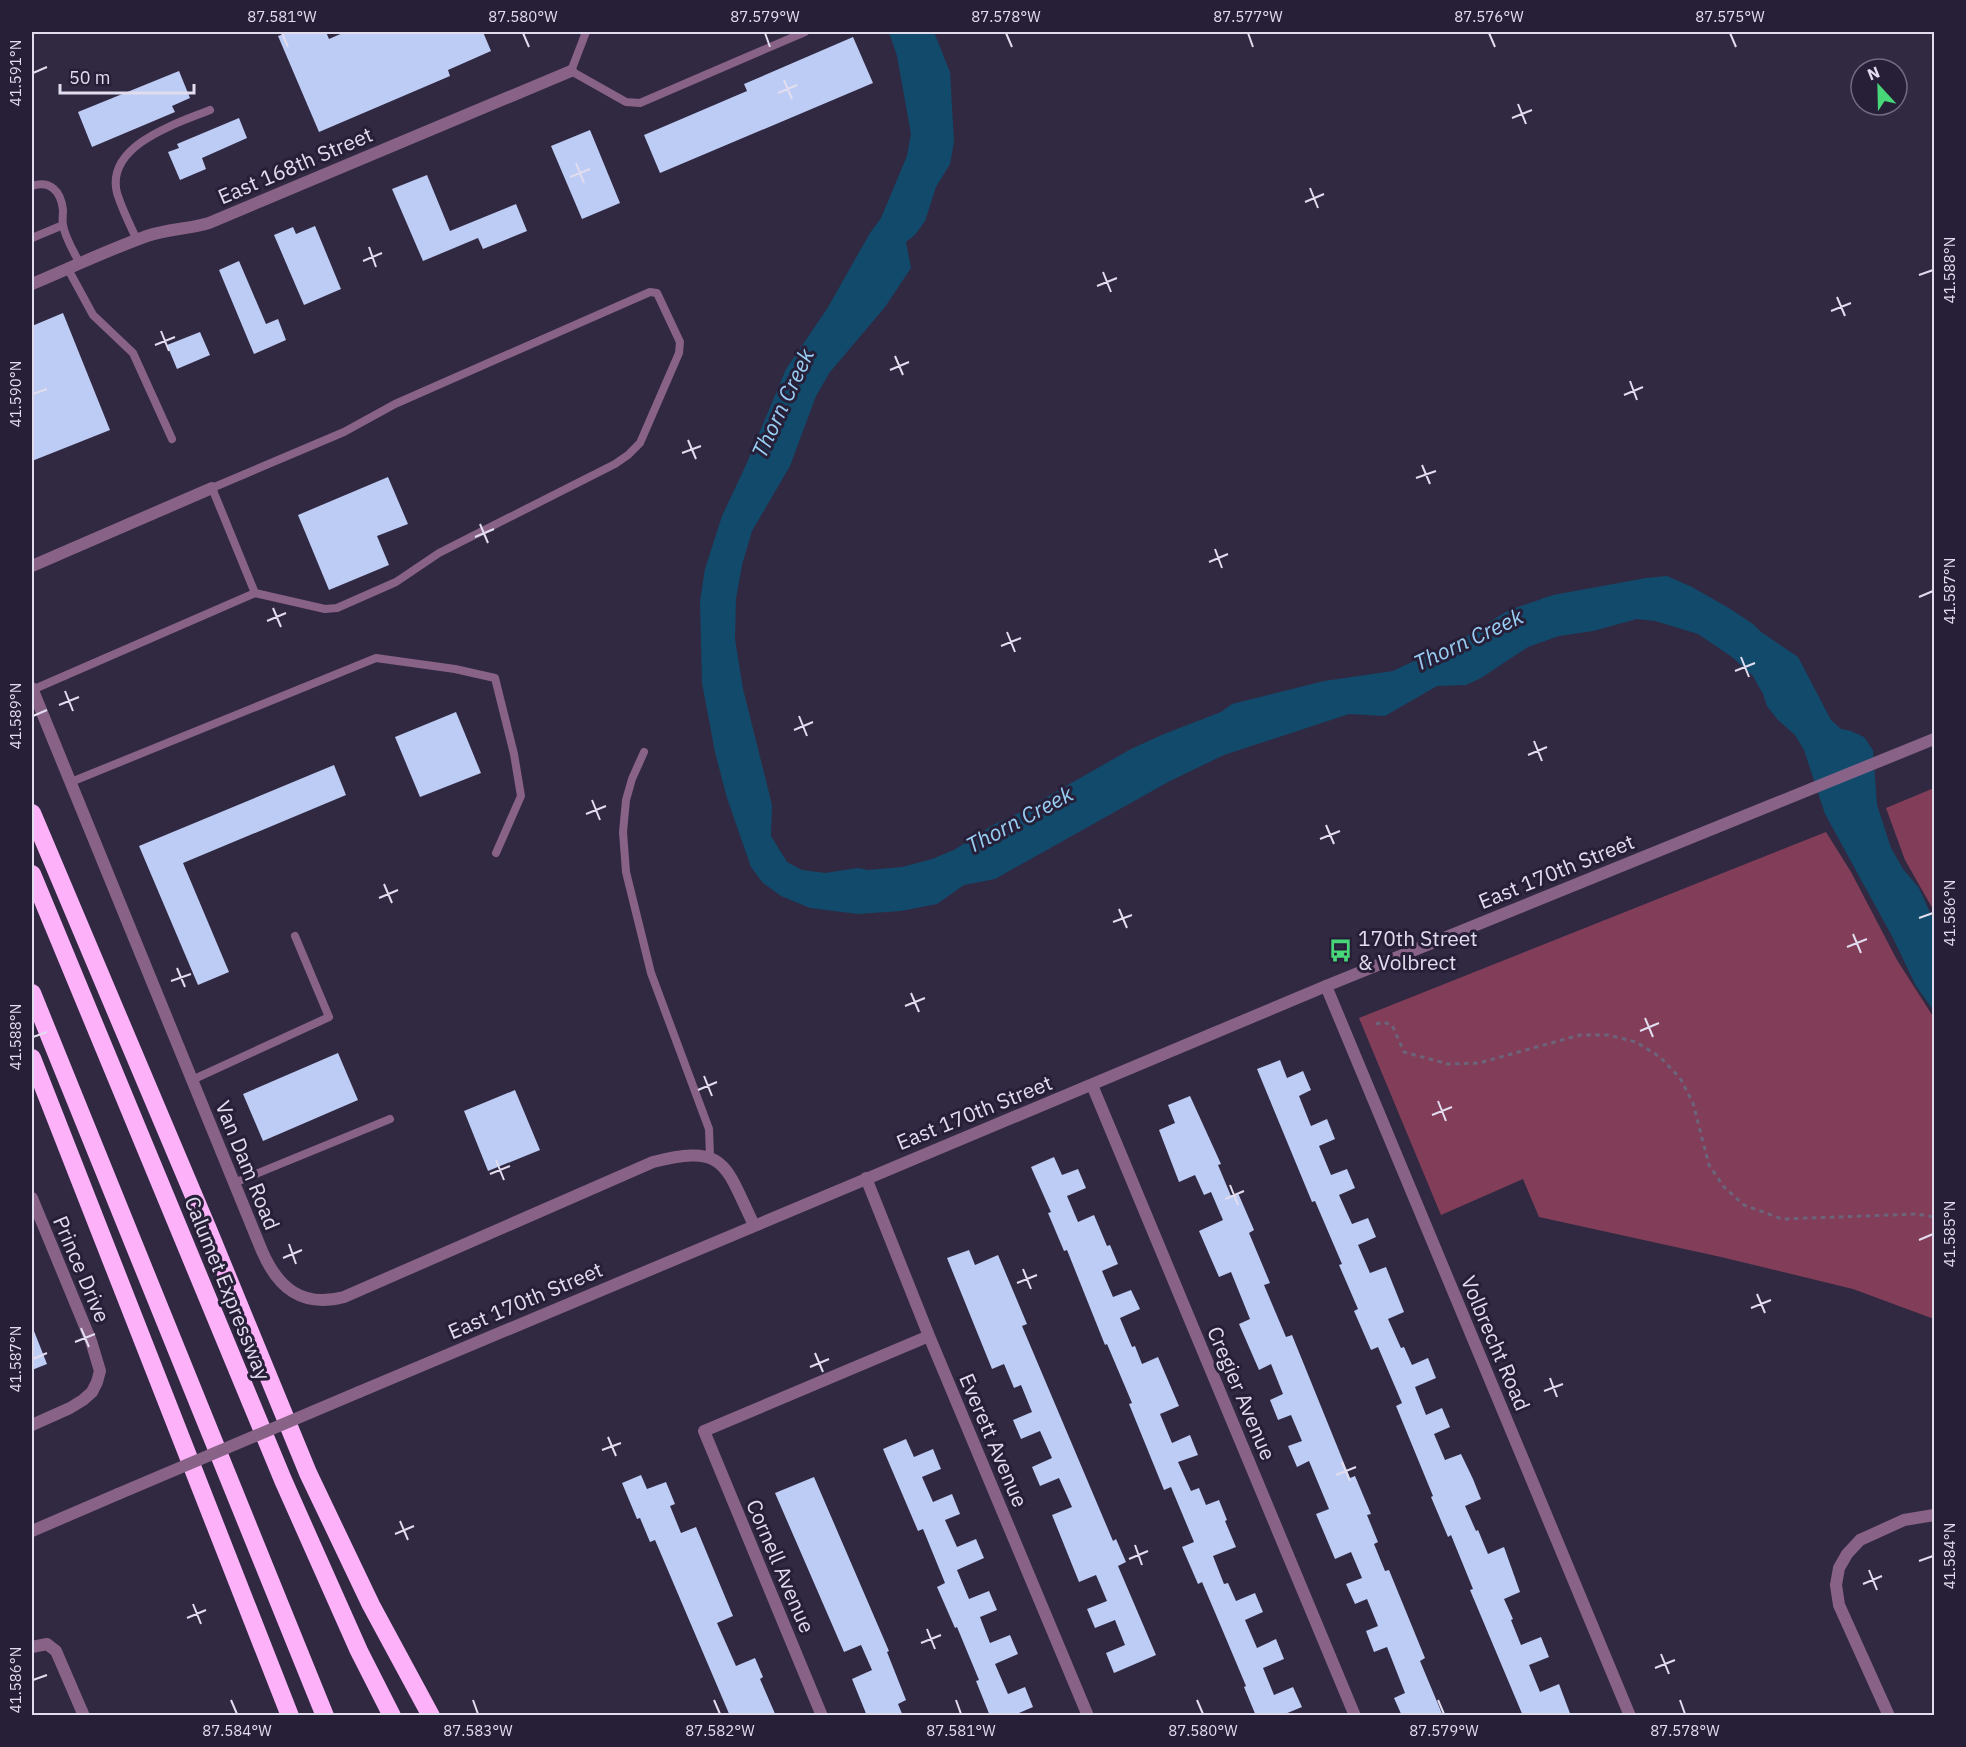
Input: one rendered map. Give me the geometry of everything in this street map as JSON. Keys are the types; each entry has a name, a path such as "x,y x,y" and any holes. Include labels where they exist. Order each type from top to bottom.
{"highway":[{"path":"32,813 309,1473 371,1605 431,1716"},
{"name":"Calumet Expressway","path":"32,874 283,1480 359,1651 392,1716"},
{"path":"32,993 325,1716"},
{"path":"32,1058 290,1716"}],"street":[{"name":"East 168th Street","path":"32,284 137,240 162,232 210,223 571,71"},
{"path":"32,566 212,488"},
{"name":"Van Dam Road","path":"32,689 269,1266 276,1278 287,1289 302,1296 333,1300 653,1162 678,1156 710,1157"},
{"name":"East 170th Street","path":"32,1531 866,1178 1717,826 1935,739"},
{"name":"Volbrecht Road","path":"1326,987 1630,1716"},
{"name":"Cregier Avenue","path":"1092,1085 1355,1716"},
{"path":"710,1157 721,1163 729,1174 754,1225"},
{"name":"Everett Avenue","path":"866,1178 929,1336 1088,1716"},
{"name":"Prince Drive","path":"32,1198 91,1341 100,1371 92,1392 83,1400 32,1425"},
{"name":"Cornell Avenue","path":"822,1716 704,1431 929,1336"},
{"path":"1889,1716 1839,1605 1836,1585 1839,1568 1847,1554 1860,1540 1876,1531 1904,1520 1935,1515"},
{"path":"32,1647 47,1644 56,1651 84,1716"}],"lane":[{"path":"586,32 571,71 626,102 640,103 805,32"},
{"path":"137,240 117,191 116,176 122,163 139,143 157,132 210,110"},
{"path":"32,186 42,183 50,185 55,190 63,208 63,225 74,267 93,315 133,353 172,439"},
{"path":"32,238 63,225"},
{"path":"32,689 255,592 324,609 337,608 396,582 439,553 615,464 640,443 679,353 680,342 661,298 657,293 650,292 395,404 344,432 212,488 255,592"},
{"path":"71,782 376,657 455,669 495,678 514,754 521,796 496,853"},
{"path":"644,752 626,800 623,832 627,872 651,973 709,1128 710,1157"},
{"path":"192,1080 329,1017 295,936"},
{"path":"234,1183 390,1119"}],"path":[{"path":"1376,1024 1383,1022 1392,1025 1404,1052 1448,1064 1479,1063 1580,1035 1608,1035 1636,1042 1660,1057 1680,1078 1693,1103 1709,1165 1724,1187 1744,1205 1782,1220 1917,1214 1935,1217"}],"shaded area":[{"path":"1934,788 1934,911 1905,860 1886,808"},
{"path":"1826,832 1851,872 1897,960 1934,1018 1934,1319 1853,1289 1539,1217 1523,1179 1441,1215 1359,1018"}],"water":[{"name":"Thorn Creek","path":"889,32 934,32 950,72 954,142 950,164 936,187 925,221 915,235 906,242 911,268 885,307 830,372 816,396 790,466 752,531 742,565 736,599 735,639 743,689 772,805 771,836 787,862 802,870 825,873 858,868 868,870 902,867 932,859 954,850 993,825 1017,814 1131,749 1221,712 1232,704 1324,681 1393,671 1467,636 1509,610 1553,595 1667,576 1692,587 1732,610 1798,657 1831,720 1841,729 1864,737 1873,750 1877,805 1891,848 1903,869 1919,888 1932,917 1934,1011 1916,986 1893,938 1825,814 1804,750 1795,735 1778,720 1767,706 1753,676 1732,657 1698,634 1655,621 1637,619 1593,631 1559,636 1528,647 1481,678 1466,685 1437,686 1385,716 1349,714 1224,755 1170,781 995,879 964,885 937,904 901,911 858,914 810,908 781,896 763,883 751,867 727,798 715,752 702,683 700,601 705,569 722,516 786,369 827,309 870,233 881,218 907,156 911,134 897,56"}],"building":[{"path":"289,32 326,32 329,39 345,32 483,32 491,51 448,70 450,76 319,132 278,36"},
{"path":"853,37 873,83 660,173 644,135 747,91 744,84"},
{"path":"179,71 190,98 172,106 175,112 92,147 78,112"},
{"path":"239,118 247,138 202,158 206,169 180,180 168,152 179,148 177,144"},
{"path":"590,130 620,203 582,219 551,146"},
{"path":"427,175 450,231 516,204 527,231 483,249 478,238 423,261 392,189"},
{"path":"315,226 341,289 304,305 274,235 293,227 296,234"},
{"path":"239,261 266,324 278,319 286,340 254,354 219,270"},
{"path":"63,313 110,430 32,461 32,326"},
{"path":"200,332 210,355 177,369 167,345"},
{"path":"388,477 408,524 377,536 389,565 329,590 298,515"},
{"path":"456,712 481,773 420,797 395,737"},
{"path":"334,765 346,795 183,863 229,972 198,985 139,846"},
{"path":"338,1053 358,1100 263,1141 243,1094"},
{"path":"1280,1060 1287,1078 1303,1071 1311,1090 1299,1096 1311,1126 1327,1119 1335,1139 1319,1146 1331,1175 1347,1169 1355,1188 1339,1195 1352,1224 1368,1218 1376,1237 1358,1245 1370,1273 1386,1267 1404,1312 1388,1319 1401,1348 1404,1347 1412,1365 1428,1358 1436,1378 1415,1387 1426,1415 1442,1408 1450,1427 1434,1434 1445,1460 1461,1454 1473,1479 1481,1499 1465,1506 1488,1554 1504,1547 1520,1592 1504,1599 1521,1645 1541,1637 1549,1657 1529,1665 1540,1692 1559,1684 1571,1716 1523,1716 1470,1590 1473,1589 1451,1535 1448,1537 1431,1497 1433,1496 1396,1406 1402,1403 1378,1347 1371,1350 1354,1311 1358,1309 1339,1265 1342,1264 1315,1201 1312,1202 1257,1069"},
{"path":"515,1090 540,1150 488,1171 464,1111"},
{"path":"1190,1096 1221,1164 1218,1165 1231,1196 1238,1193 1254,1230 1249,1233 1270,1283 1264,1285 1286,1337 1292,1335 1350,1478 1355,1476 1371,1514 1367,1515 1378,1542 1374,1544 1385,1571 1389,1570 1425,1658 1420,1661 1443,1716 1402,1716 1394,1698 1405,1693 1387,1647 1374,1652 1366,1631 1378,1626 1367,1599 1355,1604 1346,1584 1362,1578 1351,1552 1335,1559 1316,1514 1329,1509 1309,1461 1297,1467 1288,1446 1302,1441 1291,1415 1278,1420 1270,1400 1283,1394 1271,1364 1259,1370 1239,1324 1250,1319 1231,1272 1219,1277 1199,1231 1223,1220 1211,1192 1204,1195 1195,1175 1179,1182 1159,1130 1175,1123 1168,1105"},
{"path":"1054,1157 1062,1175 1078,1169 1086,1188 1067,1196 1078,1222 1094,1215 1107,1246 1110,1245 1118,1264 1102,1271 1113,1297 1131,1290 1140,1309 1120,1318 1142,1364 1158,1357 1179,1406 1160,1414 1172,1443 1190,1435 1198,1455 1178,1462 1191,1491 1199,1488 1206,1505 1219,1500 1227,1520 1225,1521 1236,1547 1213,1556 1224,1584 1228,1583 1236,1601 1255,1593 1263,1612 1245,1620 1257,1648 1276,1639 1284,1659 1263,1668 1274,1695 1293,1687 1302,1707 1280,1716 1256,1716 1244,1687 1246,1686 1202,1582 1198,1584 1182,1547 1194,1542 1171,1487 1164,1490 1129,1404 1132,1403 1107,1344 1105,1345 1067,1250 1064,1251 1048,1213 1051,1212 1031,1167"},
{"path":"969,1250 975,1265 998,1255 1027,1324 1022,1326 1113,1541 1116,1539 1126,1562 1118,1566 1156,1655 1114,1673 1106,1653 1125,1645 1115,1620 1095,1628 1087,1609 1107,1601 1096,1575 1079,1582 1052,1515 1072,1507 1059,1478 1040,1486 1032,1467 1052,1458 1040,1431 1021,1439 1013,1420 1032,1412 1021,1385 1014,1388 1004,1364 992,1369 947,1258"},
{"path":"32,1326 47,1364 32,1370"},
{"path":"906,1439 914,1457 933,1449 941,1469 922,1477 933,1502 952,1494 960,1514 945,1520 957,1547 976,1539 984,1558 957,1570 969,1599 989,1591 997,1610 980,1617 990,1643 1010,1635 1018,1654 995,1664 1008,1694 1025,1687 1033,1707 1012,1716 990,1716 976,1681 979,1680 937,1587 945,1583 923,1529 918,1531 883,1449"},
{"path":"641,1475 647,1489 666,1482 675,1504 670,1506 681,1533 696,1527 733,1616 717,1623 736,1666 755,1658 763,1677 760,1679 776,1716 730,1716 655,1540 650,1542 640,1518 637,1519 622,1483"},
{"path":"814,1477 889,1651 887,1652 906,1700 898,1704 903,1716 867,1716 852,1679 872,1670 861,1645 844,1652 775,1493"}],"place":[{"name":"170th Street & Volbrect","path":"1340,950"}]}
